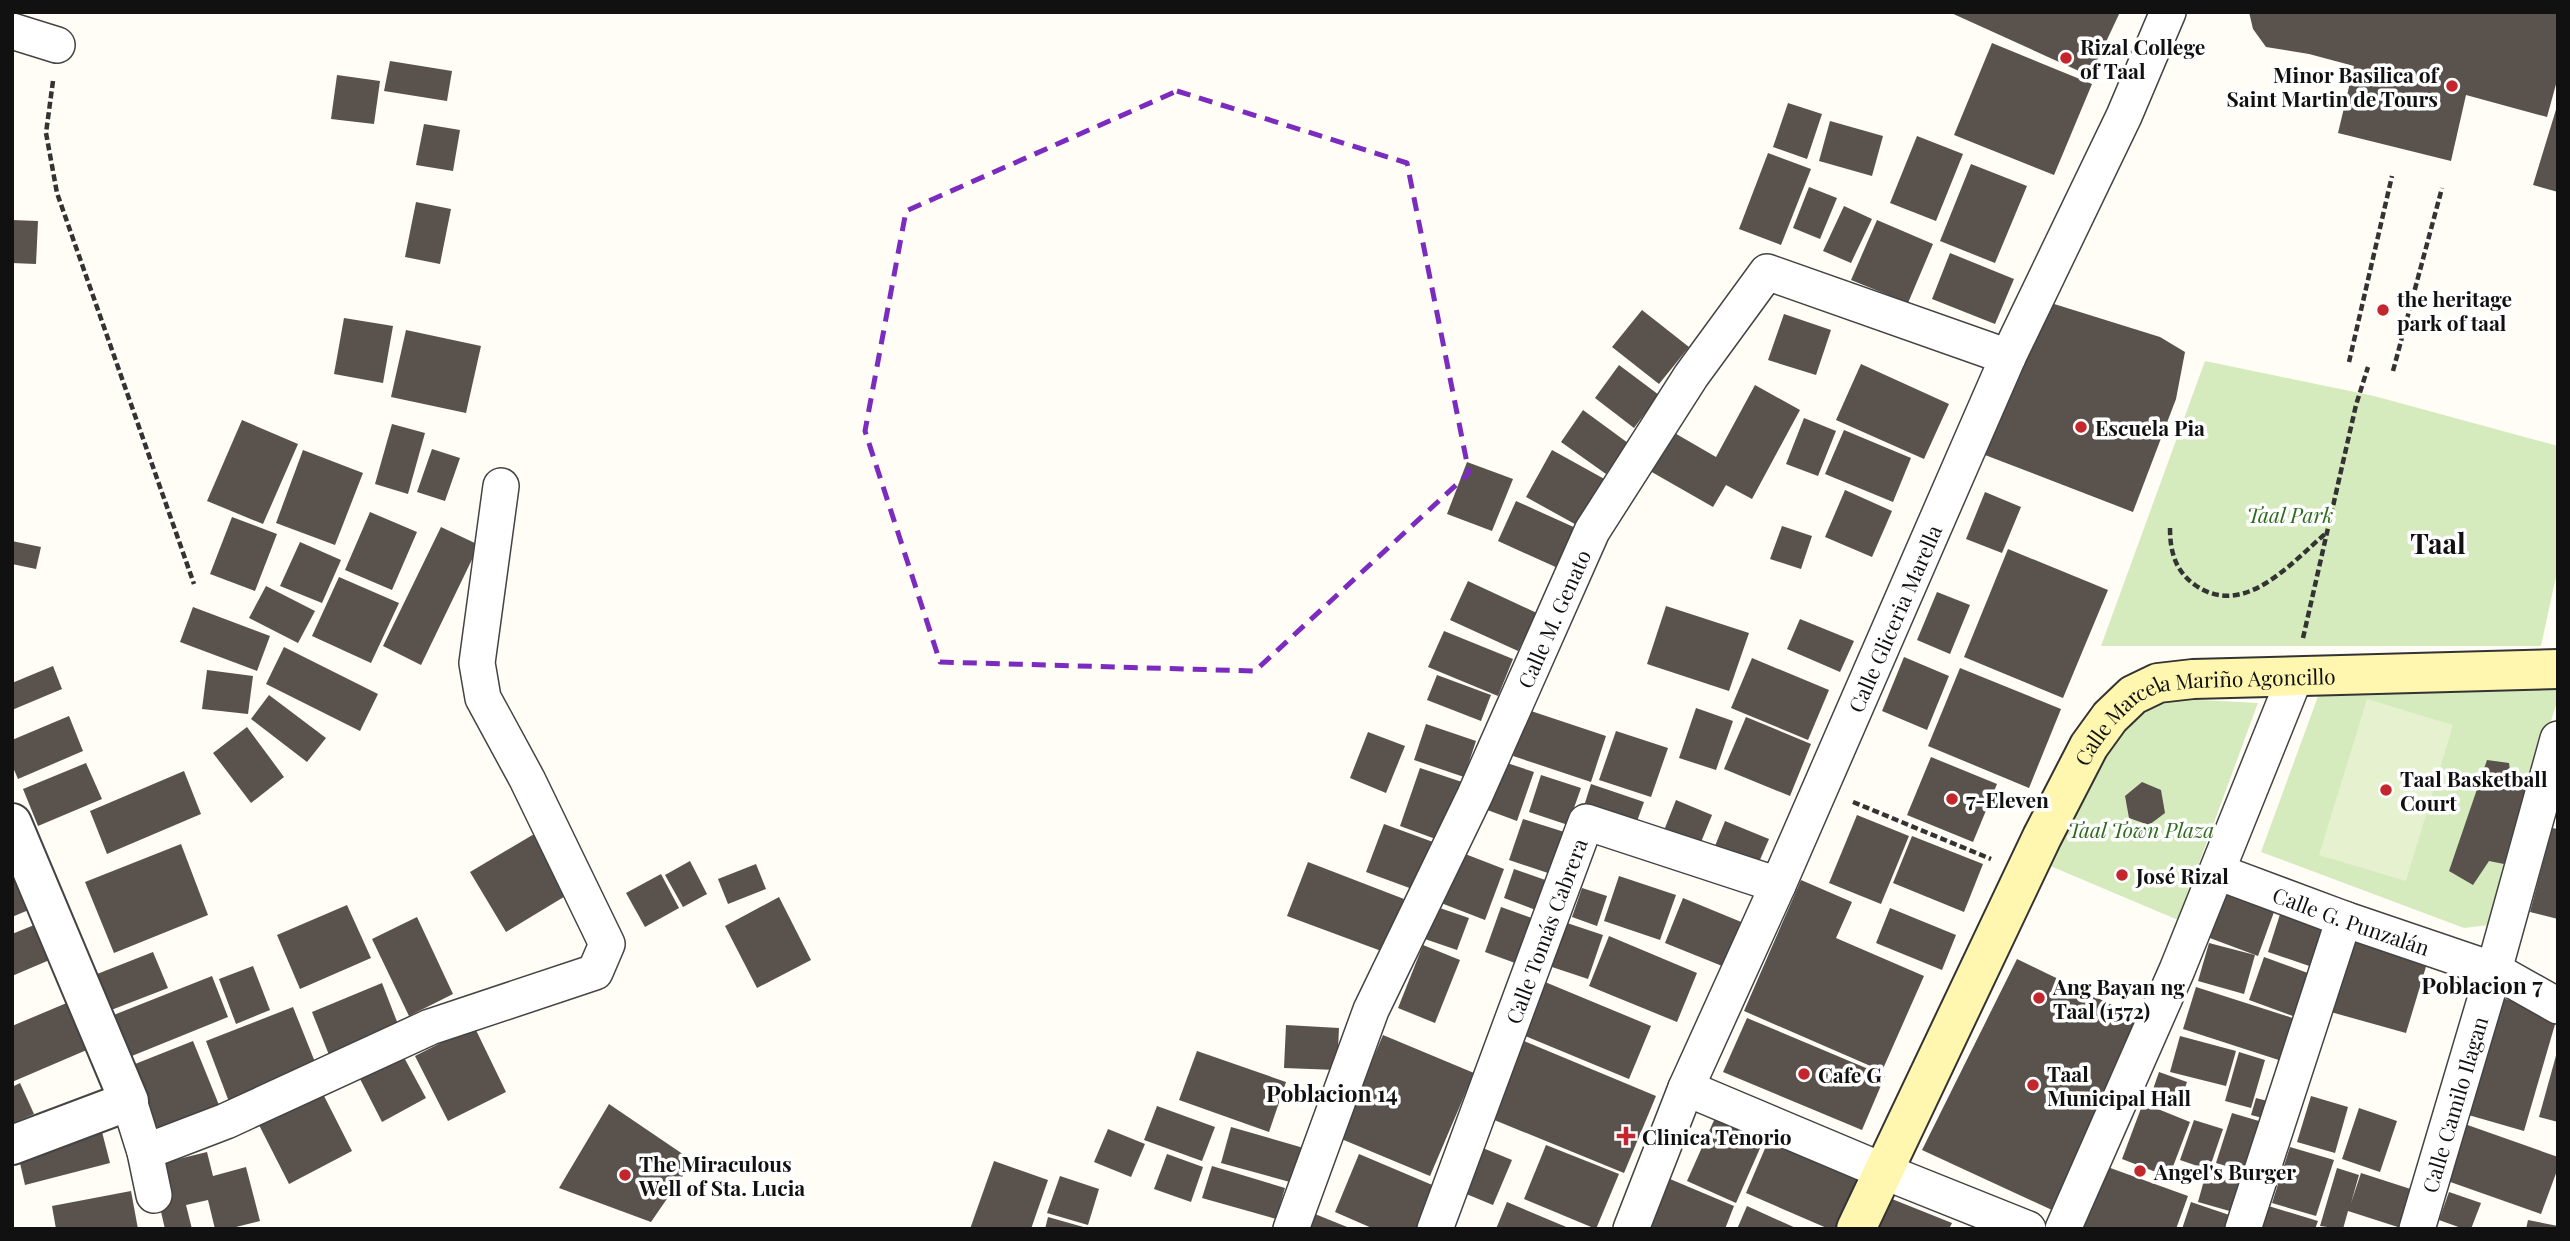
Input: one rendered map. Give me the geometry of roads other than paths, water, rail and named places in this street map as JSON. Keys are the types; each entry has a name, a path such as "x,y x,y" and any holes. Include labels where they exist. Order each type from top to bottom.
{"main road":[{"name":"Calle Marcela Mariño Agoncillo","path":"1856,1229 2025,873 2089,746 2110,717 2133,695 2158,683 2193,679 2558,669"}],"street":[{"name":"Calle Gliceria Marella","path":"1631,1229 1686,1088 1778,885 2008,357 2124,116 2168,12"},
{"path":"12,31 57,45"},
{"name":"Calle M. Genato","path":"1291,1229 1371,1010 1475,795 1592,531 1691,376 1767,272 2008,357"},
{"path":"145,1152 226,1121 430,1027 595,972 607,944 527,779 483,698 477,663 501,486"},
{"path":"2063,1229 2177,970 2295,677"},
{"name":"Calle Camilo Ilagan","path":"2417,1229 2494,970 2558,739"},
{"name":"Calle Tomás Cabrera","path":"1436,1229 1586,822 1778,885"},
{"path":"12,823 129,1101 145,1152 154,1195"},
{"name":"Calle G. Punzalán","path":"2218,872 2344,919 2494,970 2558,1006"},
{"path":"2243,1229 2344,919"},
{"path":"1686,1088 2028,1229"},
{"path":"12,1145 129,1101"}],"place":[{"name":"Rizal College of Taal","path":"2066,58"},
{"name":"Minor Basilica of Saint Martin de Tours","path":"2452,86"},
{"name":"the heritage park of taal","path":"2383,310"},
{"name":"Escuela Pia","path":"2081,427"},
{"name":"Taal Basketball Court","path":"2386,790"},
{"name":"7-Eleven","path":"1952,799"},
{"name":"José Rizal","path":"2122,875"},
{"name":"Ang Bayan ng Taal (1572)","path":"2039,998"},
{"name":"Cafe G","path":"1804,1074"},
{"name":"Taal Municipal Hall","path":"2033,1085"},
{"name":"Clinica Tenorio","path":"1626,1136"},
{"name":"Angel's Burger","path":"2140,1171"},
{"name":"The Miraculous Well of Sta. Lucia","path":"625,1175"}],"district":[{"name":"Taal","path":"2438,542"},
{"name":"Poblacion 7","path":"2482,984"},
{"name":"Poblacion 14","path":"1332,1092"}],"park label":[{"name":"Taal Park","path":"2290,514"},
{"name":"Taal Town Plaza","path":"2141,829"}]}
